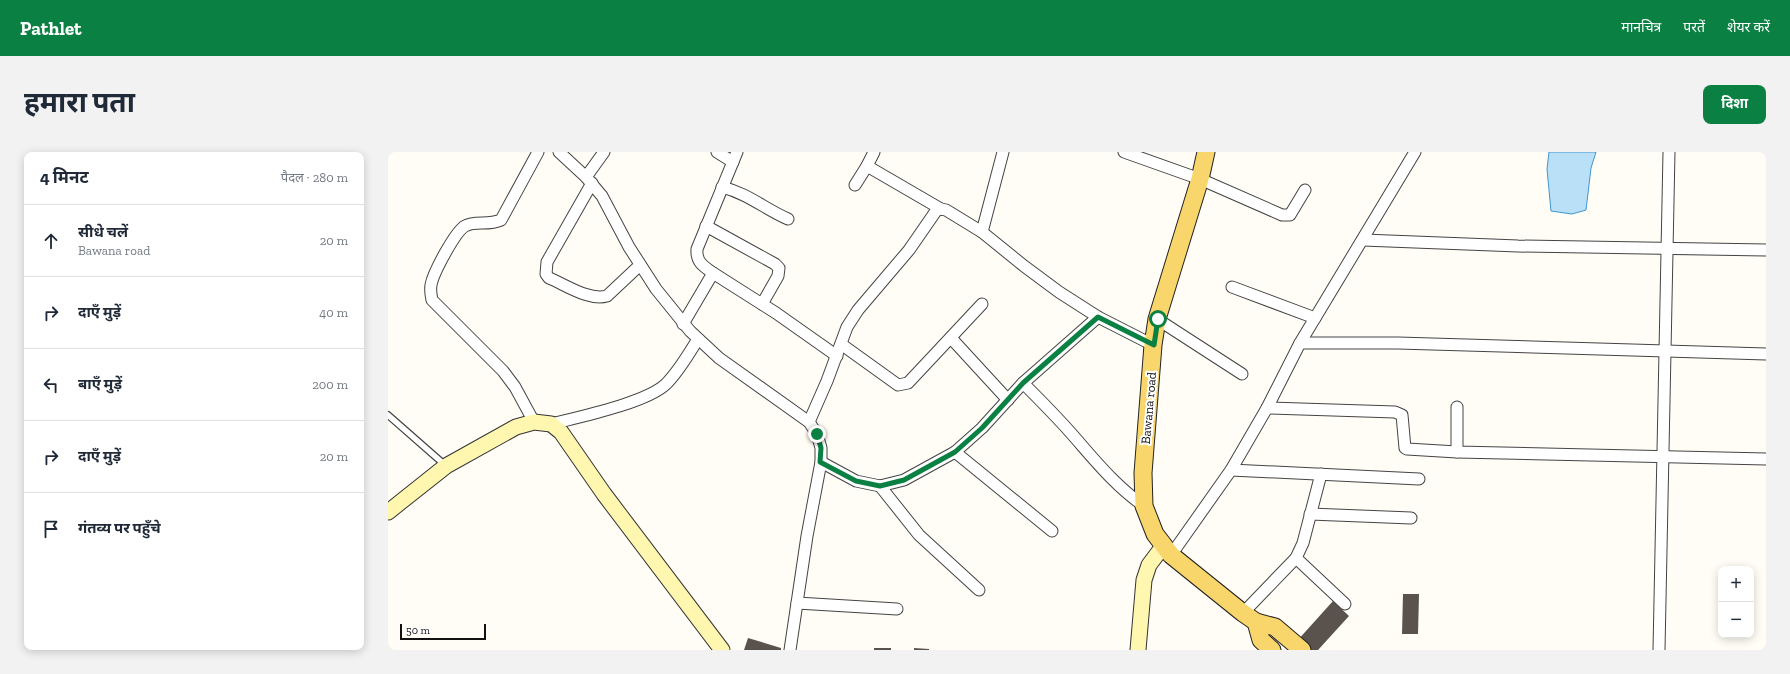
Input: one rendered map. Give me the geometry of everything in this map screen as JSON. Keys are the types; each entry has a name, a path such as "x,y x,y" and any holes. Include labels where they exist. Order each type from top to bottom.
{"main road":[{"name":"Bawana road","path":"1206,152 1200,179 1158,319 1154,345 1143,473 1144,506 1155,534 1167,550 1250,618 1275,627 1302,650"},
{"path":"1250,618 1261,640 1272,650"}],"street":[{"path":"534,422 515,387 502,371 432,300 430,292 435,274 463,226 471,222 492,224 501,220 538,152"},
{"path":"559,152 589,180 602,196 640,265 656,289 683,324 698,339 747,379 809,422 817,434 821,448 820,462 806,536 790,650"},
{"path":"604,152 547,262 546,274 549,278 592,297 600,298 607,296 640,265"},
{"path":"717,152 735,157 697,249 696,257 701,265 762,304 837,356"},
{"path":"855,185 874,152"},
{"path":"982,232 1003,152"},
{"path":"1124,152 1200,179 1286,216 1293,211 1305,190"},
{"path":"1138,650 1144,580 1149,565 1167,550 1232,470 1267,408 1300,343 1363,240 1414,152"},
{"path":"1659,650 1669,152"},
{"path":"867,166 982,232 1053,287 1098,317 1154,345"},
{"path":"722,187 750,197 772,212 788,219"},
{"path":"809,422 837,356 847,327 858,310 909,250 936,211 941,209"},
{"path":"706,226 775,264 779,268 778,276 762,304"},
{"path":"1363,240 1518,246 1766,250"},
{"path":"683,324 713,273"},
{"path":"1232,287 1315,318"},
{"path":"841,344 898,385 903,385 908,383 982,304"},
{"path":"820,462 856,481 880,486 904,480 955,452 982,428 1023,383 1098,317"},
{"path":"1158,319 1242,374"},
{"path":"951,338 1008,400"},
{"path":"388,512 440,470 516,427 534,422 551,424 588,415 652,393 665,385 678,370 698,339"},
{"path":"1300,343 1398,343 1766,354"},
{"path":"1023,383 1048,407 1110,478 1126,493 1144,506"},
{"path":"1457,407 1457,452"},
{"path":"1267,408 1395,412 1402,416 1405,448 1407,449 1457,452 1766,459"},
{"path":"551,424 561,432 604,494 722,650"},
{"path":"955,452 1052,531"},
{"path":"1232,470 1419,479"},
{"path":"1250,618 1296,558 1303,543 1321,474"},
{"path":"880,486 919,535 979,590"},
{"path":"1310,514 1411,518"},
{"path":"1296,558 1345,604"},
{"path":"797,603 897,609"}],"lane":[{"path":"388,415 440,470"}],"water":[{"path":"1549,152 1596,152 1591,168 1586,210 1572,214 1551,211 1547,169"}],"building":[{"path":"1403,594 1419,594 1418,634 1402,634"},
{"path":"1333,601 1349,616 1318,650 1307,650 1297,641"},
{"path":"748,638 781,648 781,650 744,650"},
{"path":"874,648 891,648 891,650 874,650"},
{"path":"914,648 929,649 929,650 914,650"}],"route":[{"path":"817,434 821,448 820,462 856,481 880,486 904,480 955,452 982,428 1023,383 1054,354 1098,317 1154,345 1158,319"}]}
